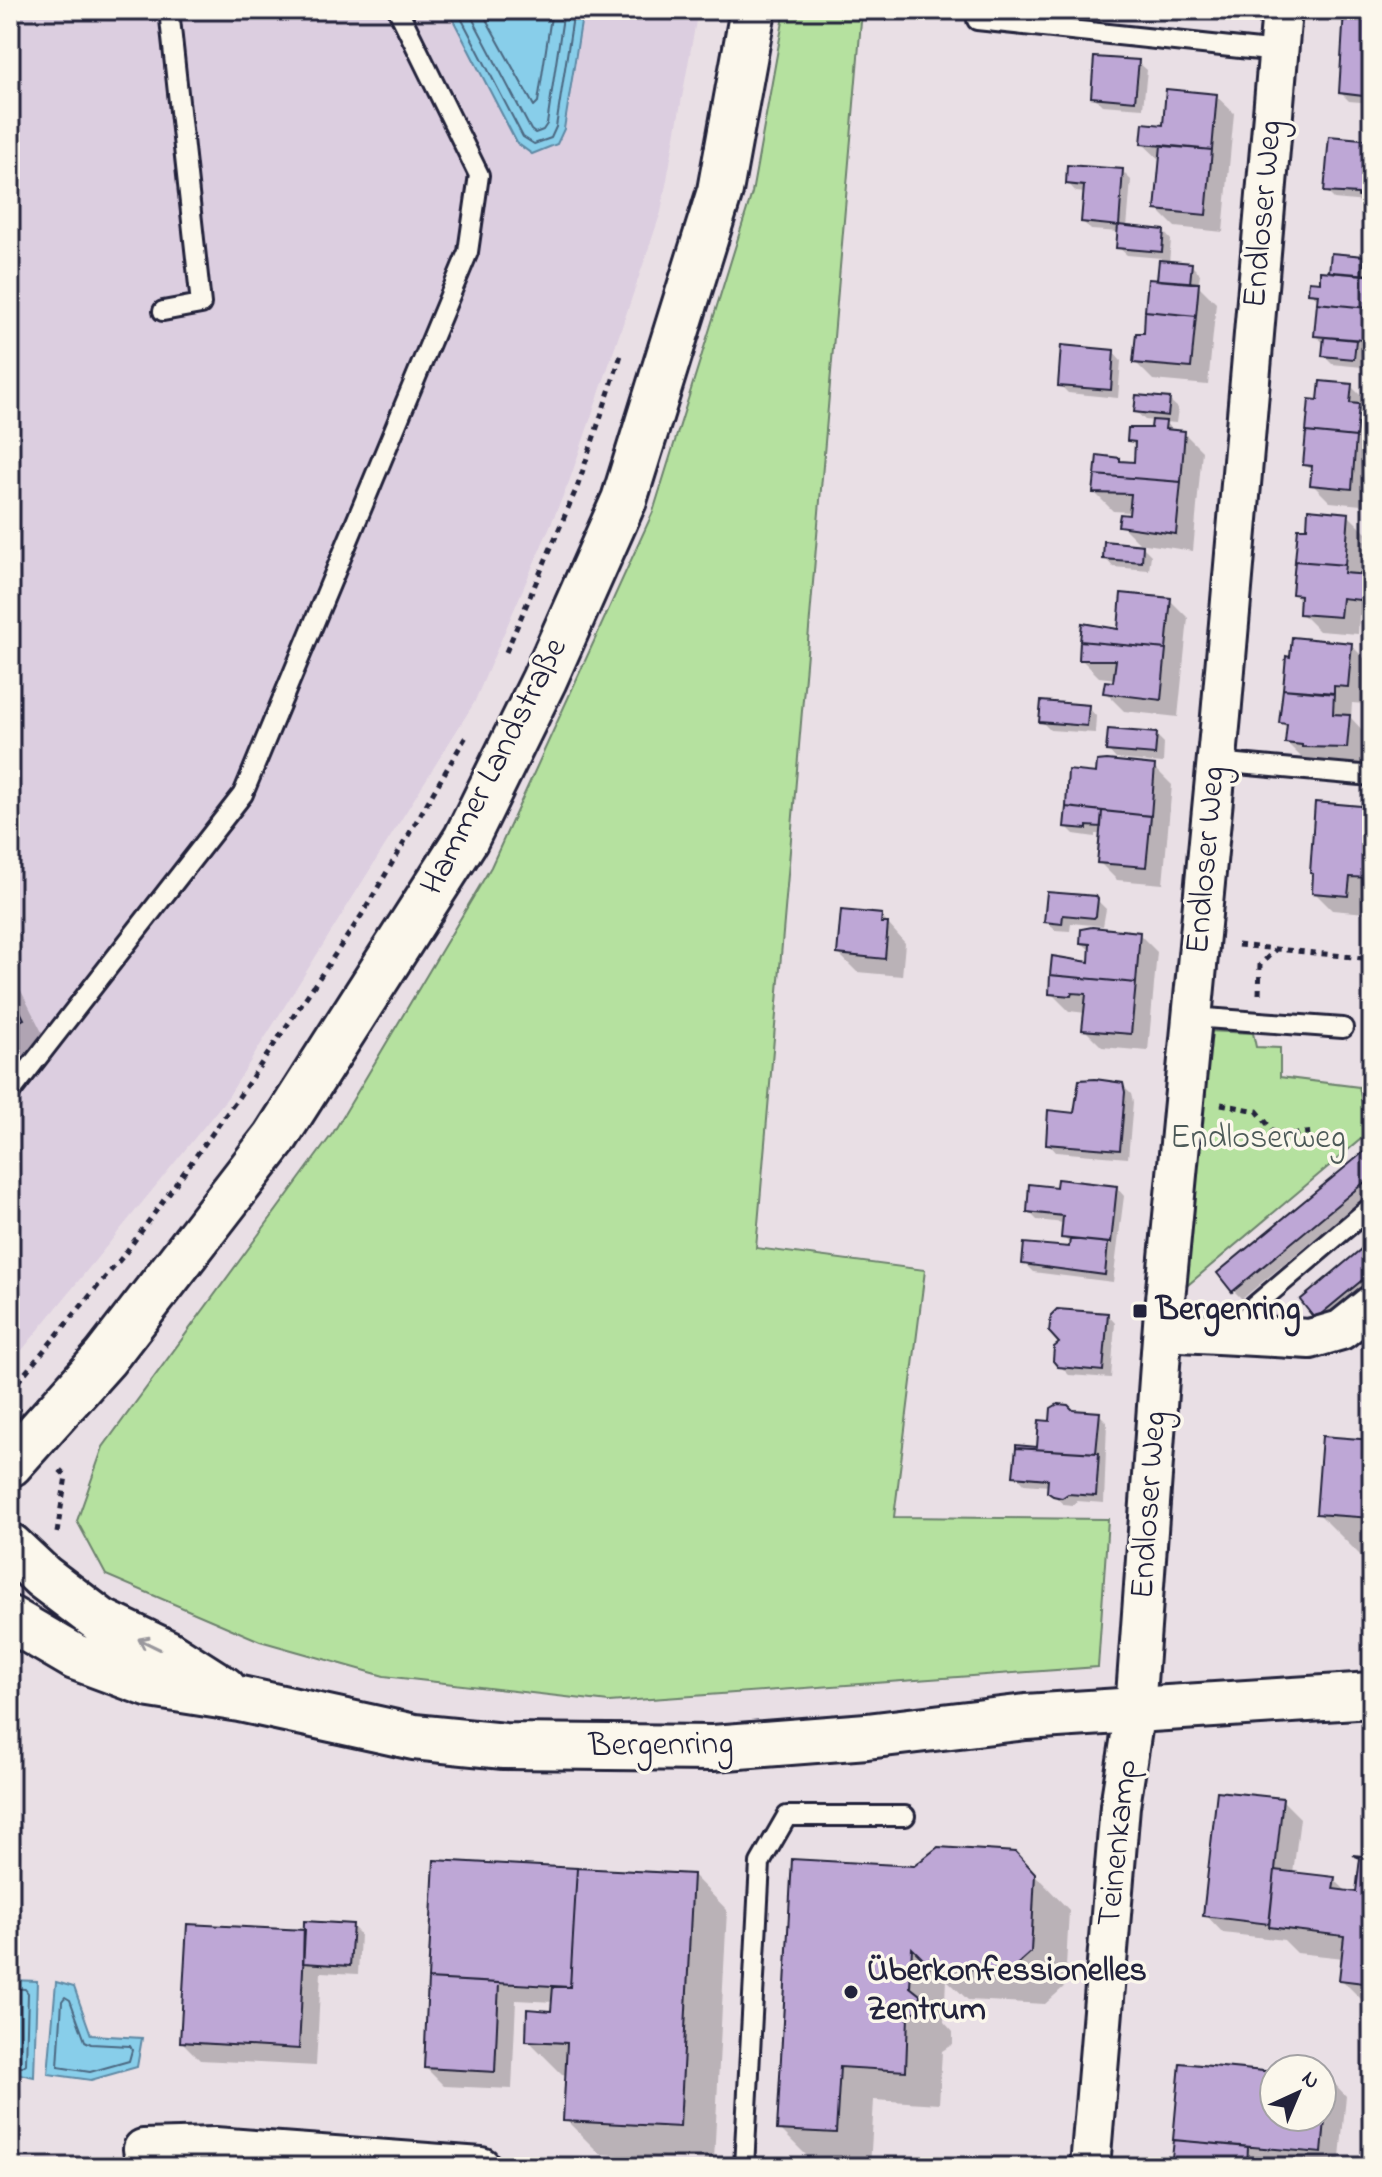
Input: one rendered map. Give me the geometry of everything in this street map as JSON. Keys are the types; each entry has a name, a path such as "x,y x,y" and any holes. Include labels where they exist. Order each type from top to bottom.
{"main road":[{"name":"Hammer Landstraße","path":"10,1464 105,1358 275,1138 466,839 544,680 624,500 720,191 753,10"},
{"name":"Bergenring","path":"10,1546 43,1577 101,1621 166,1652 240,1699"},
{"name":"Bergenring","path":"10,1619 75,1657 151,1685 240,1699 414,1737 504,1746 713,1748 867,1736 1026,1717 1372,1695"},
{"path":"10,1644 53,1644"}],"street":[{"name":"Endloser Weg","path":"1135,1710 1163,1331 1282,10"},
{"path":"1163,1331 1310,1339 1341,1330 1372,1305"},
{"name":"Teinenkamp","path":"1090,2167 1120,1806 1135,1710"},
{"path":"143,2149 215,2147 481,2167"}],"lane":[{"path":"163,311 201,304 169,10"},
{"path":"10,1093 243,794 468,252 479,175 398,10"},
{"path":"978,10 977,20 1278,52"},
{"path":"1216,762 1372,776"},
{"path":"1192,1017 1343,1028"},
{"path":"1234,1335 1252,1308 1372,1206"},
{"path":"744,2167 760,1863 787,1816 905,1816"}],"path":[{"path":"503,660 578,485 623,349"},
{"path":"10,1391 124,1255 238,1098 363,913 469,730"},
{"path":"1200,940 1372,959"},
{"path":"1258,1022 1260,965 1276,949"},
{"path":"1185,1096 1257,1111 1277,1136 1315,1132"},
{"path":"57,1536 66,1476"}],"shaded area":[{"path":"10,10 698,10 661,212 569,482 474,703 228,1097 10,1365"}],"green space":[{"path":"785,10 862,10 756,1248 925,1270 894,1517 1108,1519 1098,1667 609,1702 384,1676 260,1641 106,1575 77,1521 103,1447 333,1133 491,867 653,512 752,193"},
{"name":"Endloserweg","path":"1205,1031 1253,1033 1256,1047 1280,1048 1280,1077 1359,1087 1368,1133 1176,1295"}],"water":[{"path":"448,10 583,10 564,129 557,144 532,154 517,143"},
{"path":"10,1980 37,1981 34,2077 10,2072"},
{"path":"56,1982 74,1987 91,2035 142,2038 137,2067 91,2080 48,2074"}],"building":[{"path":"1344,10 1372,10 1372,97 1339,93"},
{"path":"1094,57 1139,60 1135,101 1091,97"},
{"path":"1166,89 1217,94 1212,150 1141,144 1143,123 1163,125"},
{"path":"1329,136 1372,140 1372,199 1358,197 1358,194 1324,192"},
{"path":"1161,145 1212,150 1206,215 1155,210"},
{"path":"1067,165 1123,169 1119,226 1081,222 1084,186 1066,184"},
{"path":"1118,225 1164,230 1162,252 1116,248"},
{"path":"1331,253 1364,256 1362,275 1329,272"},
{"path":"1159,260 1192,263 1190,283 1157,280"},
{"path":"1320,271 1370,275 1368,308 1317,303 1318,294 1308,293 1309,281 1320,282"},
{"path":"1148,279 1199,283 1196,316 1145,311"},
{"path":"1317,303 1368,308 1364,340 1314,336"},
{"path":"1145,311 1196,316 1191,368 1133,363 1136,333 1144,333"},
{"path":"1324,337 1356,340 1354,359 1322,356"},
{"path":"1061,345 1114,350 1111,390 1058,386"},
{"path":"1320,381 1352,384 1350,403 1359,404 1356,437 1306,432 1309,399 1318,400"},
{"path":"1136,395 1170,398 1168,416 1134,412"},
{"path":"1152,420 1166,421 1165,429 1185,431 1181,482 1095,475 1097,455 1134,462 1135,442 1127,441 1128,428 1151,428"},
{"path":"1306,432 1356,437 1352,489 1310,485 1312,466 1303,465"},
{"path":"1095,475 1181,482 1176,534 1118,526 1120,514 1129,515 1131,494 1093,493"},
{"path":"1308,509 1349,513 1345,565 1295,561 1298,528 1307,528"},
{"path":"1104,541 1143,545 1142,562 1103,559"},
{"path":"1295,561 1345,565 1344,573 1369,575 1367,593 1360,600 1342,598 1340,617 1299,614 1300,595 1292,594"},
{"path":"1121,593 1171,598 1166,649 1080,641 1082,623 1118,629"},
{"path":"1292,637 1352,643 1348,687 1334,686 1334,694 1283,689 1286,656 1290,657"},
{"path":"1080,641 1166,649 1161,700 1103,693 1105,681 1113,682 1116,660 1079,660"},
{"path":"1283,689 1334,693 1333,714 1350,715 1347,748 1302,747 1285,743 1287,724 1279,723"},
{"path":"1041,701 1089,705 1087,726 1039,722"},
{"path":"1108,729 1157,733 1155,755 1106,751"},
{"path":"1097,761 1155,765 1151,816 1066,807 1068,770 1096,773"},
{"path":"1315,802 1372,807 1370,878 1350,877 1348,896 1312,893 1313,874 1310,873"},
{"path":"1066,807 1102,811 1101,827 1064,827"},
{"path":"1102,811 1151,816 1146,867 1097,863"},
{"path":"1047,892 1096,896 1096,916 1063,915 1062,924 1044,922"},
{"path":"841,910 882,914 881,923 888,923 885,959 837,954"},
{"path":"1092,927 1140,932 1136,983 1050,975 1052,956 1089,962 1090,944 1080,943 1081,929"},
{"path":"1050,975 1136,983 1131,1034 1082,1030 1086,994 1049,994"},
{"path":"10,992 24,1019 10,1026"},
{"path":"1079,1080 1123,1083 1125,1092 1120,1150 1046,1144 1048,1110 1074,1113"},
{"path":"1372,1145 1372,1176 1232,1292 1217,1273"},
{"path":"1057,1179 1117,1186 1111,1243 1061,1238 1063,1216 1027,1212 1029,1184 1056,1187"},
{"path":"1070,1239 1108,1243 1105,1275 1022,1264 1024,1243 1069,1247"},
{"path":"1372,1240 1372,1272 1315,1319 1300,1300"},
{"path":"1057,1309 1108,1313 1103,1371 1058,1367 1053,1361 1054,1347 1059,1343 1049,1332 1051,1315"},
{"path":"1058,1404 1068,1405 1073,1410 1100,1412 1096,1453 1016,1448 1016,1445 1037,1447 1039,1420 1050,1421 1051,1408"},
{"path":"1322,1436 1372,1440 1372,1518 1316,1514"},
{"path":"1016,1448 1099,1453 1096,1496 1053,1496 1047,1492 1048,1479 1013,1476"},
{"path":"1217,1791 1283,1798 1269,1924 1203,1916"},
{"name":"Überkonfessionelles Zentrum","path":"938,1847 1016,1852 1035,1873 1031,1952 1010,1971 931,1967 912,1948 910,1987 920,1995 919,2009 908,2016 906,2071 840,2067 836,2133 777,2130 792,1859 914,1866"},
{"path":"1353,1855 1372,1857 1372,1984 1339,1980 1344,1936 1269,1927 1275,1870 1335,1877 1333,1889 1356,1892 1360,1858"},
{"path":"434,1860 577,1868 570,1987 428,1979"},
{"path":"577,1868 693,1874 680,2127 563,2121 567,2043 526,2041 527,2009 551,2011 553,1986 570,1987"},
{"path":"304,1921 353,1924 350,1966 303,1963"},
{"path":"187,1924 305,1930 299,2049 180,2042"},
{"path":"428,1979 499,1983 495,2072 424,2068"},
{"path":"1180,2063 1258,2070 1258,2133 1324,2133 1322,2153 1173,2140"},
{"path":"1174,2140 1248,2147 1247,2167 1171,2167"}],"place":[{"name":"Bergenring","path":"1140,1311"},
{"name":"Überkonfessionelles Zentrum","path":"851,1992"}]}
